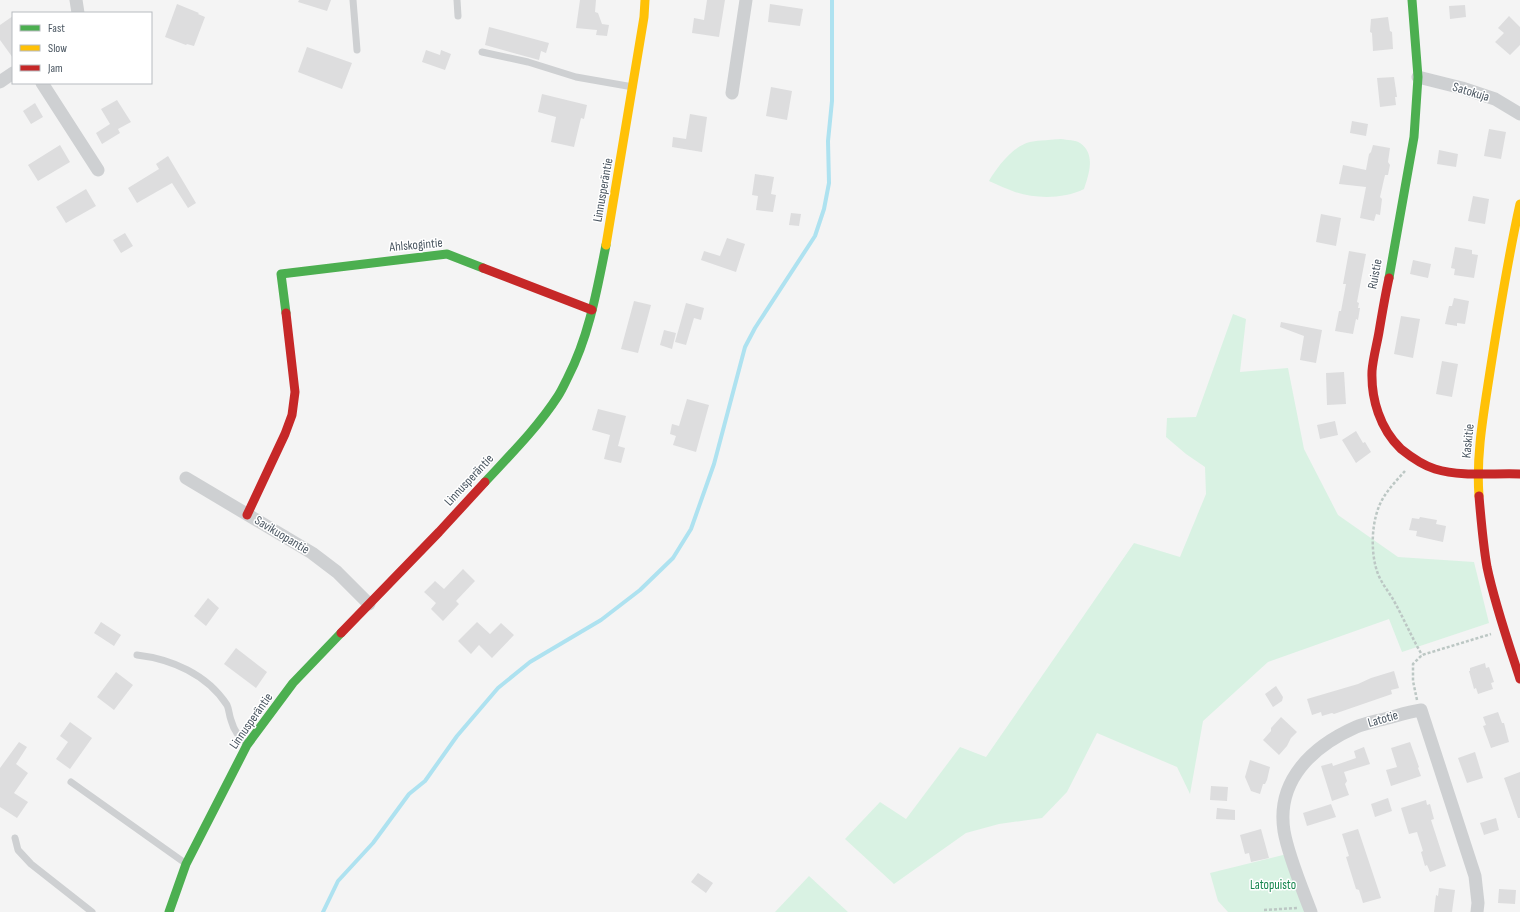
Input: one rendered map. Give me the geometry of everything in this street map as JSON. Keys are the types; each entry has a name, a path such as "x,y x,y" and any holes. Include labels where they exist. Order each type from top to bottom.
{"street":[{"path":"76,0 78,12"},
{"name":"Linnusperäntie","path":"169,912 186,864 247,745 294,683 528,435 558,396 574,365 585,337 599,282 613,210 644,17 645,0"},
{"path":"732,93 746,0"},
{"name":"Ruistie","path":"1412,0 1418,78 1414,138 1372,370 1372,387 1381,422 1392,439 1415,461 1428,468 1443,471 1520,474"},
{"path":"0,82 12,74"},
{"name":"Satokuja","path":"1418,78 1462,88 1495,99 1520,114"},
{"path":"43,84 98,170"},
{"name":"Kaskitie","path":"1520,204 1509,251 1494,347 1481,438 1478,473 1482,531 1490,574 1504,631 1520,679"},
{"name":"Ahlskogintie","path":"248,515 285,434 292,415 295,392 281,274 447,254 592,310"},
{"name":"Savikuopantie","path":"186,478 312,553 337,572 370,604"},
{"path":"1421,710 1475,876 1478,903 1477,912"},
{"name":"Latotie","path":"1310,910 1284,831 1284,808 1289,784 1306,760 1326,744 1357,727 1421,710"}],"lane":[{"path":"352,0 357,50"},
{"path":"457,0 458,16"},
{"path":"482,52 528,62 576,77 633,87"},
{"path":"137,655 155,657 174,664 194,673 214,689 228,706 231,721 236,734 247,745"},
{"path":"71,782 186,864"},
{"path":"15,838 18,850 31,864 92,912"}],"path":[{"path":"1415,461 1389,489 1381,501 1373,533 1372,544 1373,557 1378,575 1394,601 1422,656"},
{"path":"1421,710 1413,681 1413,664 1422,656 1504,631"},
{"path":"1264,910 1310,910"}],"green space":[{"path":"1061,139 1080,143 1088,153 1090,164 1084,189 1068,195 1041,197 1015,192 989,181 1006,158 1024,144 1042,140"},
{"path":"1233,314 1246,319 1240,372 1288,368 1304,449 1338,515 1398,557 1474,562 1489,623 1402,652 1389,619 1268,662 1203,721 1190,794 1177,767 1097,733 1067,792 1042,818 999,824 966,833 894,884 845,839 880,802 906,819 960,747 986,757 1134,543 1180,557 1206,494 1205,467 1186,454 1166,437 1167,418 1196,417"},
{"name":"Latopuisto","path":"1291,853 1311,912 1228,912 1218,901 1210,873"},
{"path":"809,876 848,912 775,912"}],"building":[{"path":"299,0 331,0 327,11 298,2"},
{"path":"580,0 596,0 595,12 598,13 602,24 609,25 607,36 596,35 597,30 576,28"},
{"path":"707,0 725,0 719,37 692,33 694,18 704,20"},
{"path":"177,4 205,17 194,46 186,45 165,37"},
{"path":"770,4 803,9 800,26 768,22"},
{"path":"1465,5 1466,17 1450,19 1449,6"},
{"path":"1509,16 1520,27 1520,45 1510,55 1495,42 1504,33 1498,28"},
{"path":"12,17 12,57 0,40 0,25"},
{"path":"1388,17 1390,31 1392,32 1393,49 1373,51 1372,33 1370,32 1371,19"},
{"path":"489,27 549,43 546,53 541,51 539,60 485,45"},
{"path":"307,47 352,63 342,89 298,72"},
{"path":"426,50 440,55 441,50 451,54 445,70 422,62"},
{"path":"1394,77 1397,97 1395,97 1396,105 1380,107 1377,78"},
{"path":"771,87 792,91 787,120 766,116"},
{"path":"542,94 587,105 584,119 581,118 574,147 551,142 556,117 538,112"},
{"path":"117,100 131,122 118,129 120,133 102,144 96,133 110,124 101,109"},
{"path":"35,103 43,117 31,124 23,111"},
{"path":"690,114 707,117 702,152 672,147 673,137 686,139"},
{"path":"1352,121 1368,124 1366,136 1350,133"},
{"path":"1489,129 1506,132 1501,159 1484,156"},
{"path":"60,145 70,162 38,181 28,165"},
{"path":"1373,145 1390,148 1388,162 1390,165 1388,175 1385,175 1380,197 1382,199 1380,215 1376,214 1374,221 1360,218 1366,187 1339,184 1343,165 1366,170 1369,154"},
{"path":"1439,150 1458,154 1456,167 1437,164"},
{"path":"168,156 196,203 188,208 172,183 137,203 128,188 159,169 156,164"},
{"path":"755,174 774,177 771,194 776,195 773,212 756,210 758,196 752,195"},
{"path":"86,189 96,206 66,223 56,207"},
{"path":"1473,196 1489,199 1485,224 1468,221"},
{"path":"791,213 801,214 799,226 789,225"},
{"path":"1321,214 1341,218 1336,246 1316,242"},
{"path":"125,233 133,246 121,253 113,240"},
{"path":"727,238 745,244 736,272 701,260 704,251 720,256"},
{"path":"1455,247 1472,250 1472,254 1478,255 1474,278 1454,275 1455,269 1451,268"},
{"path":"1349,251 1366,254 1357,302 1359,303 1358,308 1360,308 1353,334 1335,331 1339,311 1341,311 1346,284 1343,284"},
{"path":"1413,260 1431,264 1428,278 1410,274"},
{"path":"1454,298 1469,301 1465,324 1457,323 1457,326 1445,324 1449,306 1452,306"},
{"path":"634,301 651,305 638,353 621,349"},
{"path":"686,303 704,308 701,320 694,318 686,345 675,342"},
{"path":"1401,316 1420,319 1413,358 1394,354"},
{"path":"1281,322 1322,330 1316,363 1300,360 1304,336 1280,327"},
{"path":"664,330 676,333 672,349 660,345"},
{"path":"1442,361 1458,364 1452,397 1436,394"},
{"path":"1344,372 1346,404 1327,405 1326,373"},
{"path":"687,399 709,405 696,452 673,445 676,436 670,434 672,424 679,426"},
{"path":"598,409 626,416 618,446 625,448 621,463 604,459 610,435 592,430"},
{"path":"1335,421 1338,435 1320,439 1317,425"},
{"path":"1356,431 1363,443 1365,442 1371,452 1356,463 1342,440"},
{"path":"1420,517 1437,520 1436,524 1446,526 1443,542 1416,536 1417,531 1409,530 1412,518 1419,519"},
{"path":"463,569 475,581 456,601 459,604 443,621 431,609 436,603 424,592 435,581 444,589"},
{"path":"208,598 219,608 206,626 194,616"},
{"path":"101,622 121,635 114,646 94,633"},
{"path":"477,622 490,634 501,623 514,635 492,658 479,645 471,654 458,641"},
{"path":"236,648 267,672 256,688 224,664"},
{"path":"1485,663 1486,668 1489,667 1494,682 1491,683 1493,689 1478,694 1476,688 1474,689 1469,671 1470,668"},
{"path":"1394,671 1399,688 1391,690 1392,694 1334,714 1332,713 1322,716 1321,712 1312,715 1307,699 1358,684 1371,678"},
{"path":"116,672 133,685 114,710 97,697"},
{"path":"1276,686 1283,697 1282,701 1273,707 1265,694"},
{"path":"1498,712 1502,723 1504,723 1509,742 1491,748 1483,726 1486,725 1483,717"},
{"path":"1281,717 1297,732 1279,755 1263,740"},
{"path":"70,722 92,738 70,769 56,759 68,742 60,736"},
{"path":"19,742 27,747 16,764 28,773 14,793 28,802 17,818 0,807 0,768"},
{"path":"1410,742 1421,776 1391,786 1386,770 1397,767 1391,748"},
{"path":"1364,747 1370,764 1344,772 1347,781 1345,784 1349,795 1332,801 1321,766 1332,763 1333,766 1356,758 1354,751"},
{"path":"1475,752 1483,778 1467,783 1458,758"},
{"path":"1250,760 1270,767 1267,780 1265,784 1263,784 1260,794 1251,791 1245,777"},
{"path":"1520,772 1520,818 1518,818 1504,778"},
{"path":"1211,786 1228,787 1227,801 1210,800"},
{"path":"1388,798 1392,811 1375,817 1371,804"},
{"path":"1426,800 1427,805 1430,804 1434,819 1431,820 1446,866 1430,872 1427,865 1425,866 1421,852 1423,851 1417,832 1409,834 1401,808"},
{"path":"1331,804 1336,817 1307,826 1303,813"},
{"path":"1217,808 1235,810 1235,820 1216,819"},
{"path":"1496,818 1499,830 1484,835 1480,823"},
{"path":"1261,829 1269,858 1251,862 1249,853 1245,854 1240,835"},
{"path":"1358,829 1381,898 1363,903 1359,890 1356,889 1346,857 1349,856 1342,834"},
{"path":"698,873 713,883 706,893 691,882"},
{"path":"1439,888 1455,890 1452,912 1434,912 1436,895 1438,896"},
{"path":"1499,889 1516,890 1515,904 1498,903"}],"waterway":[{"path":"323,912 338,881 373,843 409,794 425,781 457,736 498,688 530,662 601,620 640,590 673,558 691,529 714,464 745,347 755,328 815,236 824,209 829,183 828,141 832,101 832,0"}],"traffic: fast":[{"path":"1389,278 1414,137 1418,77 1412,0"},
{"path":"485,482 533,429 559,394 582,345 596,296 606,245"},
{"path":"286,313 281,274 447,254 483,268"},
{"path":"169,912 186,864 247,745 293,683 341,633"}],"traffic: slow":[{"path":"606,245 644,17 645,0"},
{"path":"1479,496 1478,467 1482,422 1503,291 1520,204"}],"traffic: jam":[{"path":"483,268 592,310"},
{"path":"1389,278 1372,371 1375,403 1387,432 1401,449 1421,463 1435,469 1466,474 1520,474"},
{"path":"247,515 285,434 292,415 295,392 286,313"},
{"path":"341,633 439,532 485,482"},
{"path":"1479,496 1483,541 1490,581 1520,679"}]}
